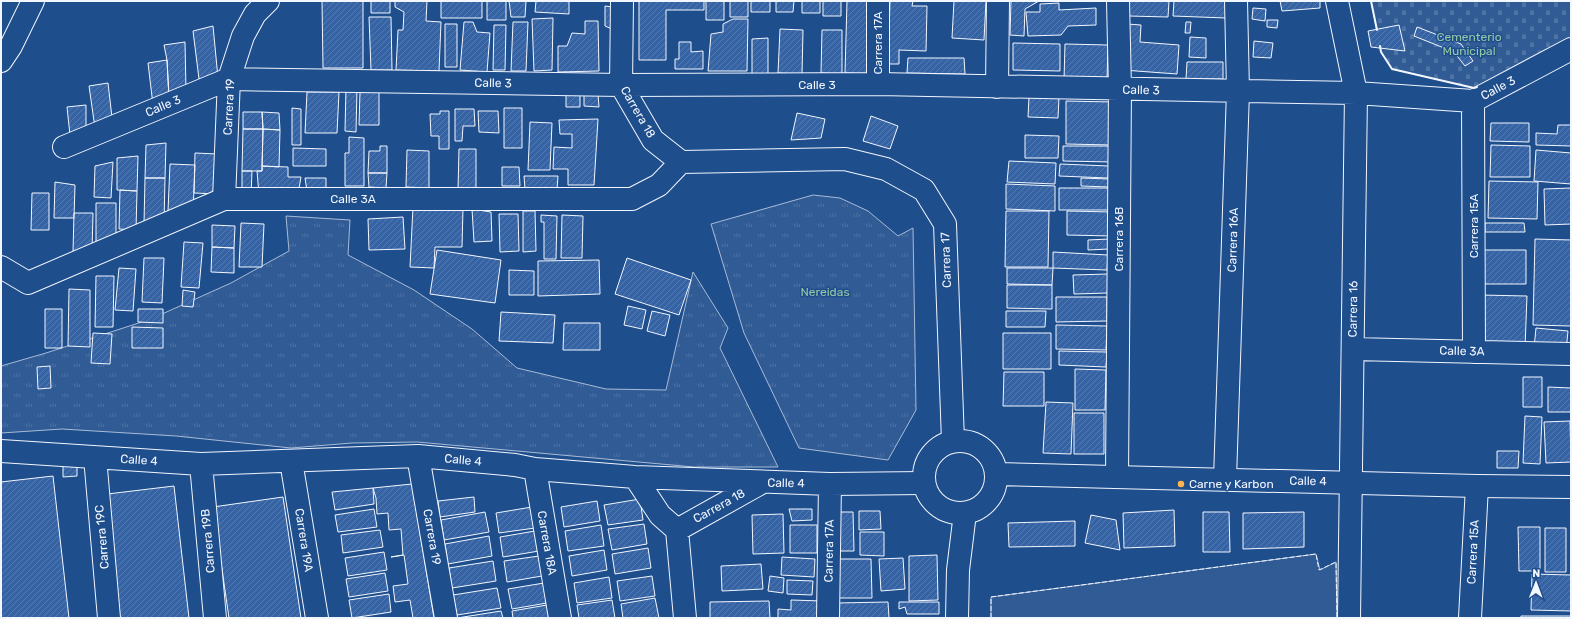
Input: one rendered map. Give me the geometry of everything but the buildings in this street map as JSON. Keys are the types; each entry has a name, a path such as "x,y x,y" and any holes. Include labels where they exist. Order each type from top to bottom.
{"street":[{"path":"1,61 11,46 33,1"},
{"name":"Carrera 19","path":"224,200 229,79 243,36 255,14 268,1"},
{"name":"Carrera 18","path":"622,1 621,85 653,140 681,162"},
{"name":"Carrera 17A","path":"878,1 878,84"},
{"path":"997,87 998,1"},
{"name":"Carrera 16B","path":"1116,477 1120,89 1118,1"},
{"name":"Carrera 16A","path":"1225,479 1238,91 1236,1"},
{"name":"Carrera 16","path":"1337,1 1356,93 1349,618"},
{"name":"Calle 3","path":"64,147 229,79 621,85 878,84 1356,93 1473,101 1571,49"},
{"name":"Carrera 15A","path":"1473,101 1474,352"},
{"name":"Carrera 17","path":"681,162 845,159 886,169 924,190 945,224 953,442"},
{"name":"Calle 3A","path":"1,267 28,283 224,200 632,199 659,185 681,162"},
{"name":"Calle 3A","path":"1353,349 1571,354"},
{"path":"953,442 971,442 982,448 995,465 996,474 995,487 988,500 978,509 965,513 951,512 933,502 927,493 924,483 924,472 931,456 943,445 953,442"},
{"name":"Calle 4","path":"1,451 201,464 418,456 515,465 535,469 635,477 761,483 924,483"},
{"name":"Carrera 19C","path":"95,456 110,618"},
{"name":"Carrera 19","path":"418,456 446,618"},
{"name":"Carrera 19A","path":"291,461 317,618"},
{"name":"Carrera 19B","path":"201,464 215,618"},
{"name":"Carrera 18A","path":"535,469 560,618"},
{"name":"Calle 4","path":"996,474 1571,487"},
{"path":"635,477 660,515 677,530 685,618"},
{"name":"Carrera 18","path":"677,530 761,483"},
{"name":"Carrera 17A","path":"828,618 830,484"},
{"name":"Carrera 15A","path":"1470,618 1476,486"},
{"path":"957,618 958,570 965,513"}],"green space":[{"name":"Cementerio Municipal","path":"1371,1 1571,1 1571,41 1474,88 1392,69 1381,52"},
{"name":"Nereidas","path":"813,195 840,198 868,211 898,236 913,228 916,410 888,460 799,448 744,333 711,224"},
{"path":"286,216 350,220 348,255 414,290 472,329 517,368 606,389 666,390 693,272 728,328 720,348 778,467 694,467 417,442 352,443 291,448 176,436 62,429 1,433 1,366 151,319 231,283 289,251"}],"shaded area":[{"path":"1316,554 1320,570 1336,562 1337,618 991,618 991,597"}],"fence":[{"path":"991,618 991,597 1316,554 1319,570 1336,562 1337,618"}],"wall":[{"path":"1371,1 1377,30"},
{"path":"1380,46 1381,52 1392,69 1474,88 1477,87"}],"place":[{"name":"Carne y Karbon","path":"1181,484"}]}
